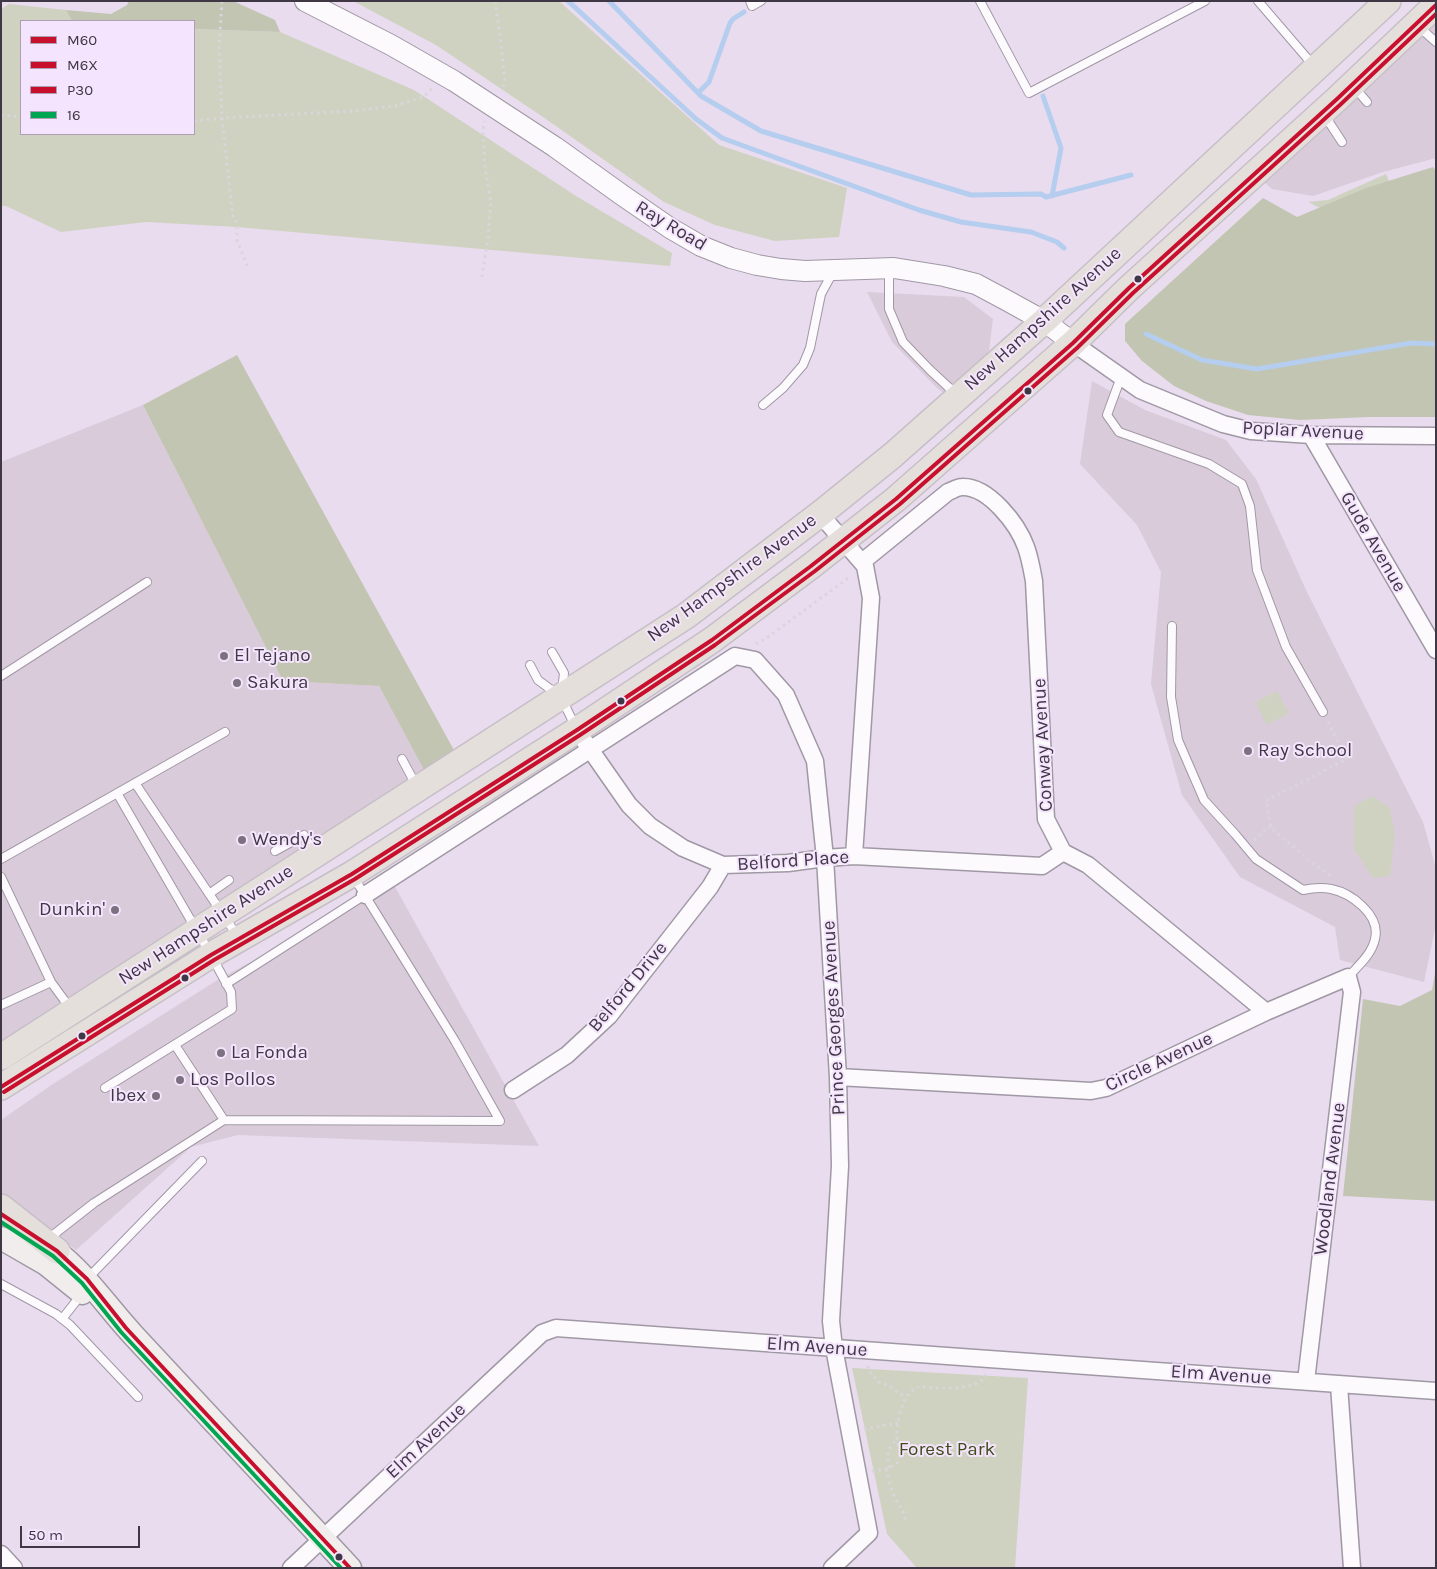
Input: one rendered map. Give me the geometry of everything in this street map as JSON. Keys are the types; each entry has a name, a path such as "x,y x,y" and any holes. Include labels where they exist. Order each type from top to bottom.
{"main road":[{"name":"New Hampshire Avenue","path":"1,1057 686,616 820,514 893,455 1044,321 1388,1"},
{"name":"New Hampshire Avenue","path":"1,1087 211,955 352,874 577,730 712,640 896,499 1073,343 1129,288 1323,112 1359,93 1416,24 1436,5"},
{"path":"1,1207 51,1246 85,1286 350,1568"},
{"path":"1,1214 51,1246"},
{"path":"1,1238 85,1286"}],"street":[{"name":"Ray Road","path":"305,1 391,45 446,76 555,147 670,228 701,246 731,258 757,265 805,271 889,268 944,276 976,284 1044,321 1073,343"},
{"name":"Poplar Avenue","path":"1073,343 1140,390 1223,424 1251,431 1311,435 1436,436"},
{"name":"Gude Avenue","path":"1311,435 1436,650"},
{"name":"Conway Avenue","path":"864,564 948,492 960,486 975,488 987,495 1010,519 1026,547 1034,581 1046,819 1063,852"},
{"path":"820,514 864,564 871,598 854,856"},
{"path":"365,895 735,656"},
{"name":"Prince Georges Avenue","path":"735,656 755,660 786,695 815,760 825,858 838,1077 840,1166 831,1321 834,1348 869,1533 832,1568"},
{"name":"Belford Place","path":"577,730 629,805 650,826 684,848 723,865 788,863 854,856 1042,866 1063,852"},
{"path":"1063,852 1088,865 1266,1012"},
{"name":"Belford Drive","path":"513,1090 567,1055 609,1016 710,887 723,865"},
{"name":"Circle Avenue","path":"838,1077 1091,1091 1106,1088 1266,1012 1348,977"},
{"name":"Woodland Avenue","path":"1306,1381 1352,992 1348,977"},
{"name":"Elm Avenue","path":"291,1568 542,1333 556,1328 1436,1391"},
{"path":"1340,1385 1352,1568"},
{"path":"1,1554 14,1568"}],"lane":[{"path":"750,1 752,6 761,1"},
{"path":"980,1 1029,94 1206,1"},
{"path":"1258,1 1316,68"},
{"path":"1416,24 1436,42"},
{"path":"1323,112 1342,142"},
{"path":"889,268 889,309 903,342 959,396"},
{"path":"763,405 783,388 803,365 810,348 821,294 834,270"},
{"path":"1121,377 1107,415 1120,432 1209,464 1242,484 1250,506 1257,570 1286,647 1323,712"},
{"path":"1,676 147,582"},
{"path":"1172,626 1172,697 1178,740 1204,800 1256,859 1303,890 1330,888 1353,900 1369,913 1376,929 1376,937 1367,956 1348,977"},
{"path":"552,652 564,673 561,697"},
{"path":"530,665 538,680 561,697 577,730"},
{"path":"1,858 225,732"},
{"path":"402,759 418,789"},
{"path":"135,783 239,939"},
{"path":"105,1088 232,1009 231,992 117,793"},
{"path":"275,851 304,835 315,855"},
{"path":"51,1246 94,1202 224,1120 500,1121 454,1041 352,874"},
{"path":"1,877 52,982 72,1010"},
{"path":"209,894 229,880"},
{"path":"226,984 365,895"},
{"path":"1,1005 52,982"},
{"path":"175,1045 224,1120"},
{"path":"62,1319 85,1286 202,1161"},
{"path":"1,1284 56,1314 70,1325 138,1397"}],"path":[{"path":"222,1 219,47 222,118 233,218 237,223 237,240 248,268"},
{"path":"495,1 505,82 500,92"},
{"path":"195,121 353,111 395,106 423,97 446,76"},
{"path":"1,116 20,117"},
{"path":"482,277 491,203 485,168 483,134 485,118"},
{"path":"735,656 768,637 864,564"},
{"path":"1323,712 1347,760 1266,801 1271,828 1316,866 1337,879"},
{"path":"1247,848 1268,827 1271,828"},
{"path":"870,1351 868,1370 879,1382 890,1386 906,1397"},
{"path":"905,1522 905,1514 890,1486 887,1457 888,1449 896,1439 898,1423 906,1397 916,1387 965,1388 975,1384 985,1378 988,1359"},
{"path":"850,1430 875,1428 898,1423"},
{"path":"858,1473 896,1465 901,1457 901,1450 896,1439"}],"shaded area":[{"path":"1436,22 1436,158 1383,172 1313,196 1272,189 1264,182"},
{"path":"867,292 964,297 993,319 989,351 947,395 938,389 892,342"},
{"path":"1092,381 1145,410 1226,440 1256,479 1306,590 1423,822 1436,868 1436,924 1424,982 1340,960 1335,927 1240,877 1182,795 1151,684 1161,572 1137,525 1080,464"},
{"path":"143,405 283,681 379,686 424,770 1,1041 1,462"},
{"path":"394,885 539,1146 238,1135 191,1147 76,1250 1,1193 1,1120 53,1084 219,979"}],"green space":[{"path":"129,1 233,1 275,20 280,32 195,29 195,20 71,20 66,10 111,14 127,5"},
{"path":"353,1 559,1 719,145 847,188 839,237 775,241 715,225 664,202 436,45"},
{"path":"9,4 66,10 71,20 20,20 20,135 195,135 195,29 280,32 414,90 576,196 672,253 670,266 237,227 146,222 61,232 6,206 1,206 1,9"},
{"path":"1433,167 1436,171 1436,417 1300,420 1248,415 1206,401 1174,386 1142,361 1125,341 1125,324 1263,198 1297,217 1366,188"},
{"path":"1386,174 1391,186 1322,209 1308,202 1328,200"},
{"path":"237,355 455,752 424,770 379,686 283,681 143,405"},
{"path":"1277,691 1289,713 1267,725 1255,702"},
{"path":"1372,796 1390,808 1395,835 1390,876 1373,878 1354,849 1354,806"},
{"path":"1436,968 1436,1201 1343,1196 1363,999 1400,1006 1432,990"},
{"name":"Forest Park","path":"852,1368 1028,1378 1015,1568 917,1568 887,1534"}],"waterway":[{"path":"568,1 696,119 722,138 919,210 961,222 1031,232 1057,242 1064,248"},
{"path":"609,1 701,96 761,131 971,195 1041,194 1046,197 1131,175"},
{"path":"698,93 709,82 730,23 744,12"},
{"path":"1043,96 1061,148 1052,196"},
{"path":"1146,334 1202,360 1257,369 1411,343 1436,344"}],"transit line":[{"name":"M60","path":"1,1087 211,955 352,874 577,730 712,640 811,566 896,499 1073,343 1129,288 1337,99 1436,5"},
{"name":"M6X","path":"4,1092 214,960 355,879 580,735 715,645 815,571 900,504 1077,348 1133,293 1341,104 1436,14"},
{"name":"P30","path":"1,1214 57,1251 87,1279 126,1328 350,1568"},
{"name":"16","path":"1,1222 53,1256 82,1283 121,1332 341,1568"}],"place":[{"name":"El Tejano","path":"224,656"},
{"name":"Sakura","path":"237,683"},
{"name":"Ray School","path":"1248,751"},
{"name":"Wendy's","path":"242,840"},
{"name":"Dunkin'","path":"115,910"},
{"name":"La Fonda","path":"221,1053"},
{"name":"Los Pollos","path":"180,1080"},
{"name":"Ibex","path":"156,1096"}]}
